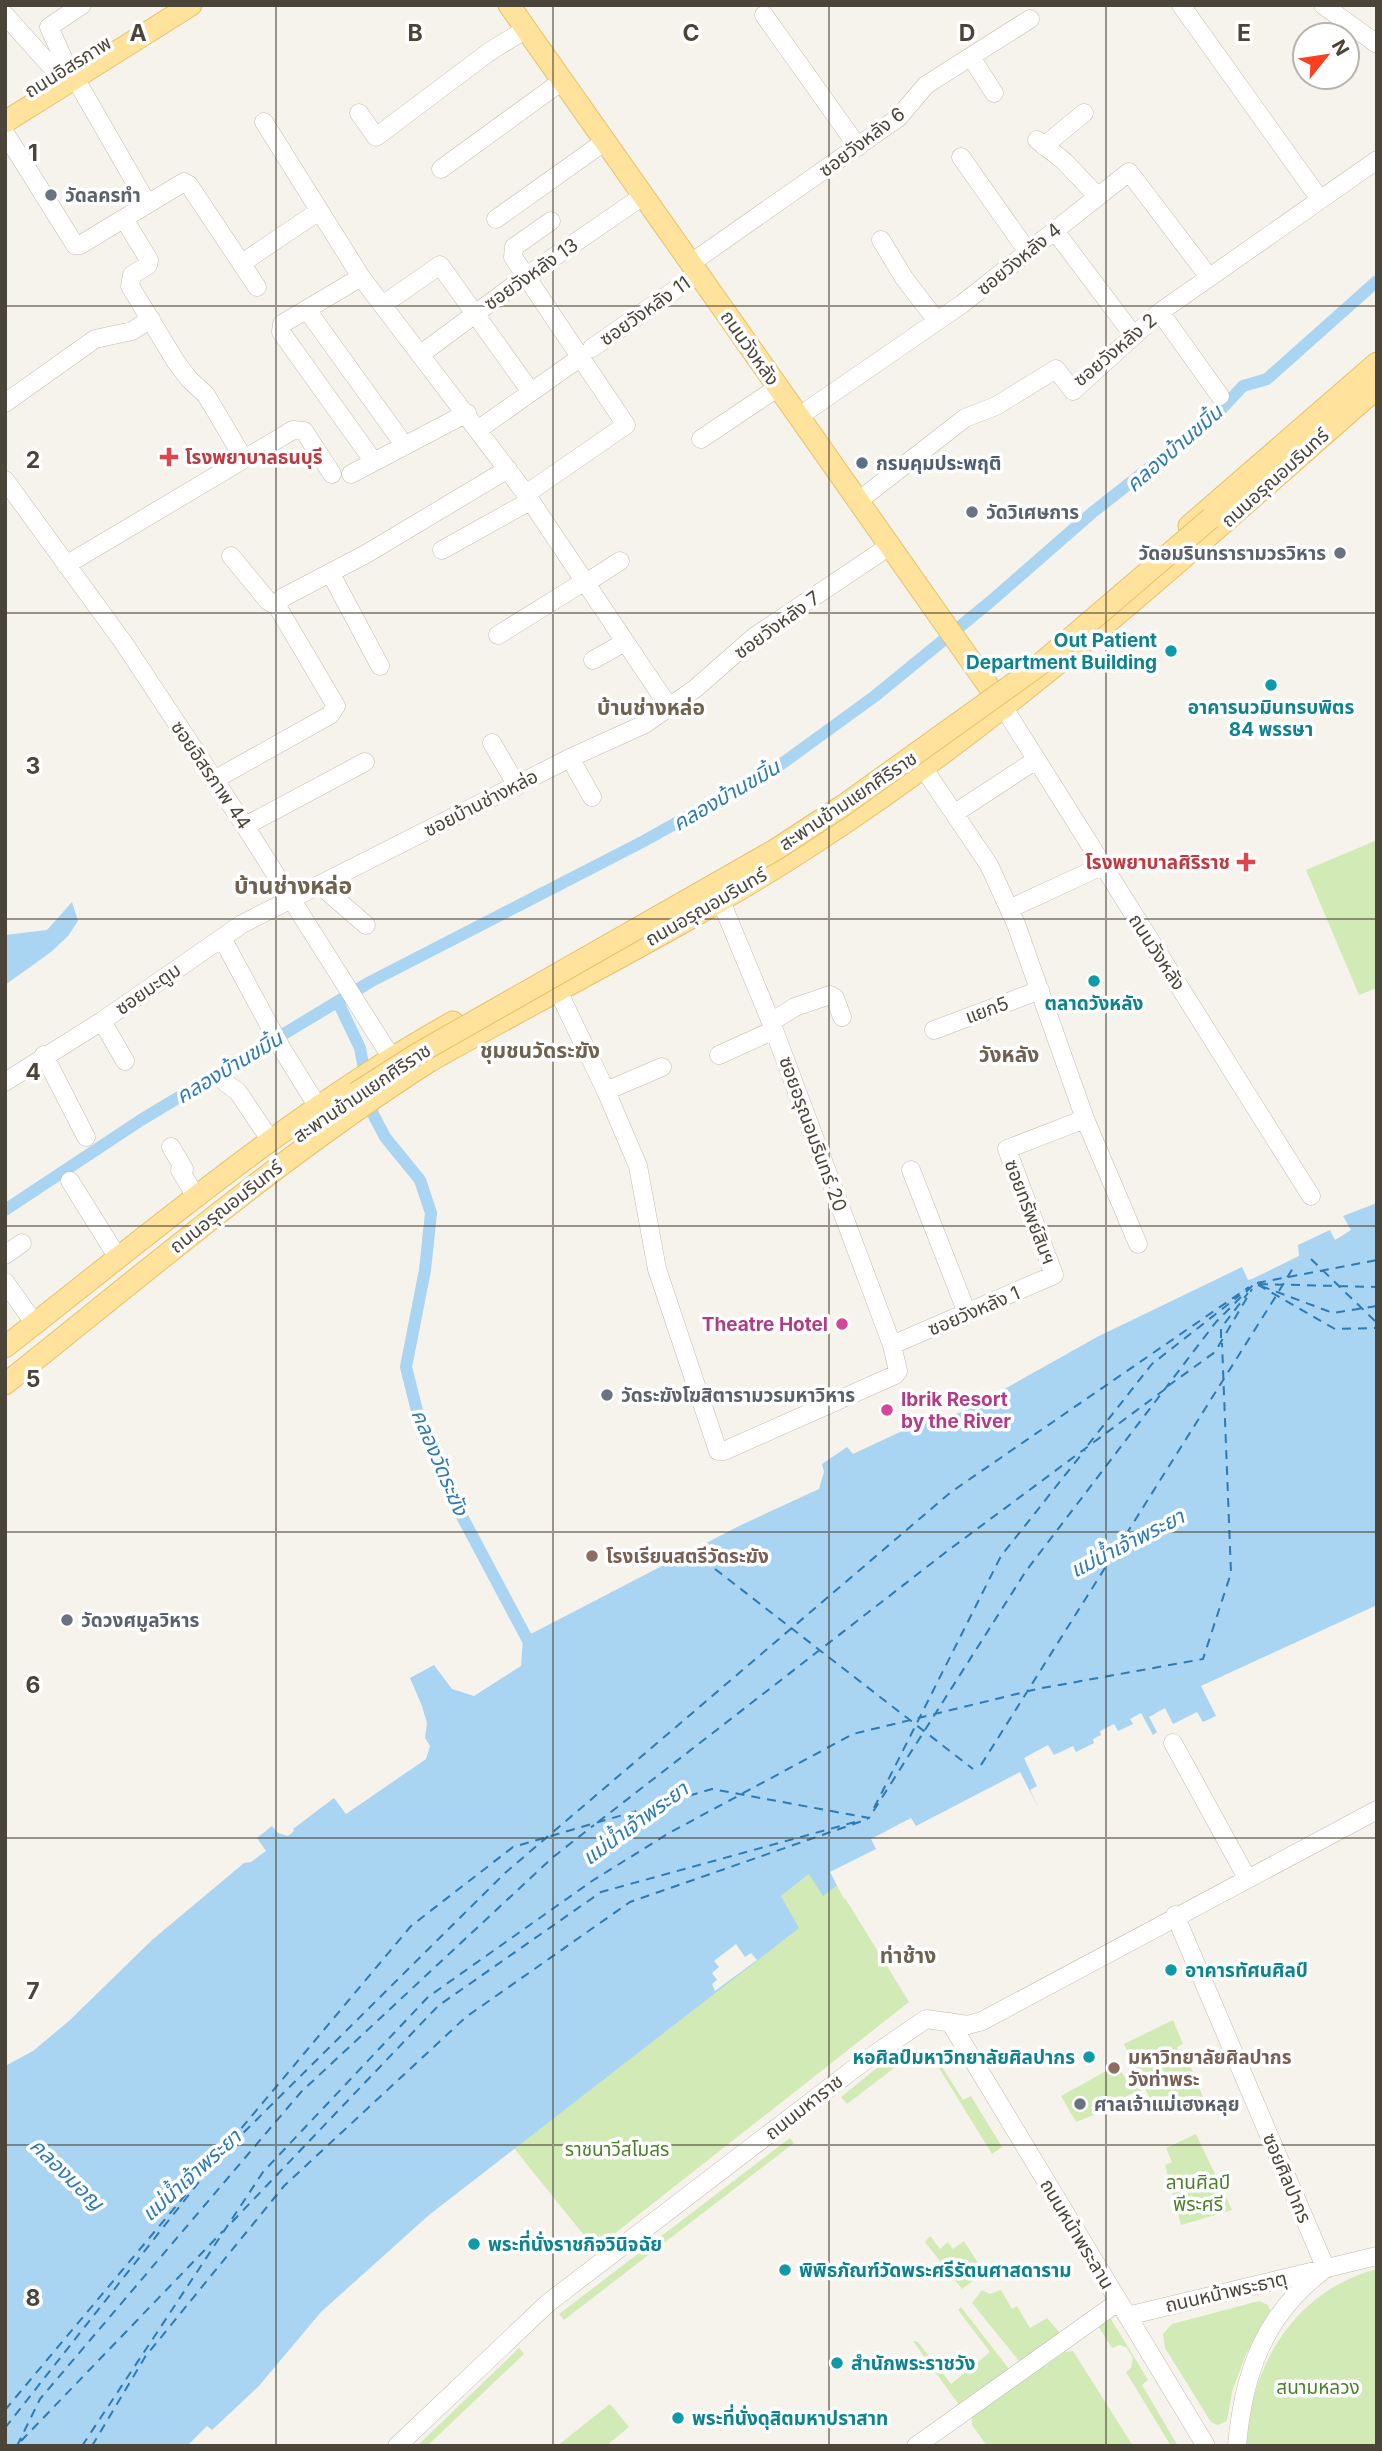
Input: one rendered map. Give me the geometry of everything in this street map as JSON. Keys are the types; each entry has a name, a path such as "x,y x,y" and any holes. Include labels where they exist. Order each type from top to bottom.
{"main road":[{"name":"ถนนอิสรภาพ","path":"5,106 66,73 167,5"},
{"path":"5,122 66,73 191,5"},
{"name":"ถนนวังหลัง","path":"509,5 888,547 993,689 1004,708"},
{"path":"1234,488 1252,461 1271,443 1377,356"},
{"name":"ถนนอรุณอมรินทร์","path":"5,1384 230,1202 382,1092 823,838 1004,708 1241,508 1271,468 1377,363"},
{"name":"สะพานข้ามแยกศิริราช","path":"5,1364 252,1169 375,1081 775,850 958,726 1060,649 1377,375"},
{"name":"ถนนอรุณอมรินทร์","path":"5,1348 196,1197 346,1088 384,1063 821,811 993,689 1234,488 1271,468 1377,388"},
{"path":"1241,508 1289,478 1377,402"},
{"path":"547,968 558,991"}],"street":[{"path":"82,5 50,27 66,73 147,204"},
{"path":"1181,5 1319,198"},
{"path":"1323,5 1377,44"},
{"path":"5,15 66,73"},
{"path":"764,15 858,147"},
{"name":"ซอยวังหลัง 6","path":"694,268 898,118 926,85 1030,19"},
{"path":"359,113 376,137 489,52 526,29"},
{"path":"971,57 994,93"},
{"path":"441,169 562,81"},
{"path":"1084,113 1041,143 1097,196"},
{"path":"264,122 361,277 508,469 669,707"},
{"path":"5,133 71,242 80,245 179,183 189,185 257,287"},
{"path":"495,219 604,142"},
{"path":"961,157 1028,251"},
{"name":"ซอยวังหลัง 2","path":"857,502 965,418 996,406 1056,369 1073,391 1160,312 1319,198 1375,166"},
{"name":"ซอยวังหลัง 4","path":"798,417 937,321 1130,172 1209,277"},
{"name":"ซอยวังหลัง 13","path":"421,354 525,277 643,196"},
{"path":"242,264 319,211"},
{"path":"124,219 149,260 148,265 132,275 129,281 189,379 206,395 244,459"},
{"path":"442,550 528,498 626,425 586,352 525,277 511,252 551,221"},
{"path":"1061,239 1134,336"},
{"path":"881,240 904,278 937,321"},
{"path":"384,304 440,265 531,392"},
{"name":"ซอยวังหลัง 11","path":"479,429 586,352 694,268"},
{"path":"361,277 282,324 281,332 374,462"},
{"path":"307,310 405,446"},
{"path":"1160,312 1220,396"},
{"path":"5,403 95,340 132,331 151,319"},
{"path":"701,439 778,388"},
{"path":"351,474 467,413"},
{"path":"66,565 145,516 299,429 304,431 332,474"},
{"path":"277,606 282,598 331,574 508,469"},
{"name":"ซอยอิสรภาพ 44","path":"5,480 122,642 292,897 351,992 384,1063 404,1078"},
{"name":"ซอยวังหลัง 7","path":"669,707 696,688 754,637 888,547"},
{"path":"215,780 335,711 328,692 277,606 268,601 231,556"},
{"path":"498,635 620,561"},
{"path":"331,574 380,666"},
{"path":"593,660 625,642"},
{"name":"ซอยบ้านช่างหล่อ","path":"292,897 321,886 569,758 645,724 669,707"},
{"name":"ถนนวังหลัง","path":"1004,708 1311,1196"},
{"path":"492,743 517,786"},
{"path":"569,758 592,797"},
{"path":"955,813 1036,760"},
{"path":"245,826 365,762"},
{"path":"922,766 989,865 1009,909 1085,1119 1138,1244"},
{"path":"1009,909 1102,866"},
{"path":"321,886 366,925"},
{"name":"ซอยมะตูม","path":"5,1082 102,1021 222,938 292,897"},
{"name":"ซอยอรุณอมรินทร์ 20","path":"607,1091 638,1166 657,1269 718,1451 724,1451 898,1371 892,1345 773,1026 720,899"},
{"path":"222,938 272,1032 318,1107"},
{"name":"แยก5","path":"934,1030 1040,990"},
{"path":"558,991 607,1091 662,1067"},
{"path":"719,1055 773,1026 795,1007 830,995 835,998 842,1017"},
{"path":"102,1021 125,1061"},
{"path":"44,1055 86,1137"},
{"path":"226,1083 238,1092 271,1140"},
{"name":"ซอยทรัพย์สินฯ","path":"1054,1275 1007,1149 1085,1119"},
{"path":"171,1147 184,1169 180,1171 196,1197"},
{"path":"911,1170 967,1313"},
{"path":"71,1181 118,1258"},
{"path":"5,1255 22,1242"},
{"name":"ซอยวังหลัง 1","path":"892,1345 1054,1275"},
{"path":"5,1282 35,1324"},
{"path":"1173,1743 1247,1878"},
{"name":"ถนนมหาราช","path":"397,2446 548,2303 919,2022 933,2019 968,2025 982,2021 1175,1915 1377,1810"},
{"name":"ซอยศิลปากร","path":"1175,1915 1326,2269"},
{"name":"ถนนหน้าพระลาน","path":"950,2022 1206,2446"},
{"name":"ถนนหน้าพระธาตุ","path":"1122,2309 1326,2269 1377,2256"},
{"name":"ถนนหน้าพระธาตุ","path":"1237,2446 1242,2397 1252,2365 1273,2324 1304,2286 1326,2269"},
{"path":"916,2446 1122,2309"}],"green space":[{"path":"1377,840 1377,988 1359,995 1306,870"},
{"name":"ราชนาวีสโมสร","path":"809,1874 837,1885 909,2002 595,2249 513,2147 798,1928 781,1896"},
{"path":"1173,2020 1183,2044 1177,2047 1185,2067 1190,2065 1203,2097 1157,2114 1124,2044"},
{"path":"903,2047 910,2056 847,2104 841,2097"},
{"path":"1117,2065 1126,2079 1136,2074 1142,2090 1112,2102 1114,2107 1076,2122 1061,2096"},
{"path":"942,2067 963,2100 971,2096 1002,2147 992,2154 939,2068"},
{"name":"ลานศิลป์ พีระศรี","path":"1196,2134 1232,2210 1181,2225 1165,2165 1172,2162 1166,2148"},
{"path":"790,2138 794,2143 564,2320 559,2314"},
{"path":"930,2236 940,2249 948,2242 953,2249 964,2241 982,2269 977,2278 962,2289 925,2242"},
{"name":"สนามหลวง","path":"1377,2269 1377,2446 1247,2446 1257,2387 1282,2335 1301,2313 1323,2294 1348,2279"},
{"path":"982,2290 990,2294 1001,2290 1012,2309 1017,2306 1030,2328 1047,2318 1061,2334 1019,2361 972,2303"},
{"path":"1259,2301 1268,2305 1271,2312 1246,2354 1232,2392 1227,2421 1218,2425 1211,2422 1165,2348 1163,2334 1172,2324"},
{"path":"961,2307 1009,2369 959,2405 913,2341 918,2342 951,2384 990,2352 958,2310"},
{"path":"1111,2319 1148,2380 1142,2385 1178,2446 1171,2446 1126,2372 1131,2368 1133,2358 1127,2348 1120,2345 1112,2348 1098,2326"},
{"path":"519,2348 524,2354 427,2446 417,2446"},
{"path":"1073,2351 1133,2446 987,2446 972,2425 972,2417 1065,2352"},
{"path":"610,2404 629,2427 606,2446 557,2446"}],"water":[{"path":"72,902 78,921 68,936 51,952 5,985 5,935 47,930"},
{"path":"1377,1203 1377,1605 1201,1686 1216,1716 1203,1722 1197,1712 1173,1724 1165,1708 1149,1717 1157,1732 1153,1735 1141,1713 1130,1719 1133,1724 1118,1731 1114,1724 1100,1731 1101,1735 1093,1739 1094,1743 1076,1752 1073,1746 1054,1755 1048,1745 1024,1758 1037,1786 1030,1790 1037,1805 836,1886 823,1896 809,1874 781,1896 799,1928 429,2215 321,2312 258,2387 212,2430 207,2426 187,2446 5,2446 5,2066 33,2051 70,2020 152,1940 244,1863 251,1862 266,1851 257,1838 272,1826 278,1833 288,1836 293,1829 334,1798 346,1814 426,1759 430,1746 425,1738 427,1723 410,1678 434,1665 452,1689 474,1696 521,1666 523,1638 739,1526 819,1489 824,1472 822,1464 847,1447 853,1454 932,1417 951,1416 969,1409 1097,1337 1242,1267 1248,1280 1252,1279 1299,1256 1298,1245 1330,1230 1335,1240 1351,1230 1343,1216"}],"pier":[{"name":"ท่าช้าง","path":"1020,1772 1037,1805 875,1887 844,1899 830,1872 876,1849 871,1839 911,1818 916,1826"},
{"path":"736,1944 745,1957 751,1953 757,1960 715,1991 712,1984 717,1980 712,1973 719,1967 714,1961"}],"waterway":[{"name":"คลองบ้านขมิ้น","path":"5,1210 141,1120 370,982 644,841 780,765 875,696 990,602 1093,512 1214,417 1243,386 1267,379 1377,281"},
{"name":"คลองวัดระฆัง","path":"338,1002 360,1048 366,1080"},
{"name":"คลองวัดระฆัง","path":"369,1098 373,1114 385,1137 420,1180 431,1213 425,1270 406,1367 420,1423 448,1490 533,1650"}],"ferry route":[{"path":"1311,1259 1377,1323"},
{"path":"1257,1283 1377,1260"},
{"path":"1279,1291 1293,1268"},
{"path":"5,2410 411,1926 513,1847 712,1789 869,1818 1026,1571 1216,1322 1255,1283 1335,1329 1377,1328"},
{"path":"1259,1284 1377,1287"},
{"path":"1261,1286 1333,1313 1377,1306"},
{"path":"221,2155 505,1873 951,1492 1249,1287"},
{"path":"1168,1386 1215,1352 1252,1289"},
{"path":"1221,1338 1221,1328 1248,1293"},
{"path":"1088,1445 1152,1364 1240,1295"},
{"path":"981,1765 1276,1296"},
{"path":"82,2446 263,2172 428,1997 592,1881 669,1833 853,1734 1037,1689 1203,1659 1231,1573 1222,1343"},
{"path":"598,1822 946,1552 1164,1390"},
{"path":"874,1808 1001,1556 1085,1450"},
{"path":"715,1569 973,1769"},
{"path":"92,2446 145,2357 284,2186 466,2017 630,1902 868,1819"},
{"path":"232,2222 438,2006 601,1892 855,1822"},
{"path":"17,2446 40,2399 301,2092 552,1858 594,1825"},
{"path":"5,2428 206,2173"},
{"path":"21,2441 223,2231"}],"place":[{"name":"วัดลครทำ","path":"51,195"},
{"name":"โรงพยาบาลธนบุรี","path":"169,457"},
{"name":"กรมคุมประพฤติ","path":"862,463"},
{"name":"วัดวิเศษการ","path":"972,512"},
{"name":"วัดอมรินทรารามวรวิหาร","path":"1340,553"},
{"name":"Out Patient Department Building","path":"1171,651"},
{"name":"อาคารนวมินทรบพิตร 84 พรรษา","path":"1271,685"},
{"name":"โรงพยาบาลศิริราช","path":"1246,862"},
{"name":"ตลาดวังหลัง","path":"1094,981"},
{"name":"Theatre Hotel","path":"842,1324"},
{"name":"วัดระฆังโฆสิตารามวรมหาวิหาร","path":"607,1395"},
{"name":"Ibrik Resort by the River","path":"887,1410"},
{"name":"โรงเรียนสตรีวัดระฆัง","path":"592,1556"},
{"name":"วัดวงศมูลวิหาร","path":"67,1620"},
{"name":"อาคารทัศนศิลป์","path":"1171,1970"},
{"name":"หอศิลป์มหาวิทยาลัยศิลปากร","path":"1089,2057"},
{"name":"มหาวิทยาลัยศิลปากร วังท่าพระ","path":"1114,2068"},
{"name":"ศาลเจ้าแม่เฮงหลุย","path":"1080,2104"},
{"name":"พระที่นั่งราชกิจวินิจฉัย","path":"474,2244"},
{"name":"พิพิธภัณฑ์วัดพระศรีรัตนศาสดาราม","path":"785,2270"},
{"name":"สำนักพระราชวัง","path":"837,2363"},
{"name":"พระที่นั่งดุสิตมหาปราสาท","path":"678,2418"}],"district":[{"name":"บ้านช่างหล่อ","path":"651,707"},
{"name":"บ้านช่างหล่อ","path":"293,886"},
{"name":"ชุมชนวัดระฆัง","path":"540,1050"},
{"name":"วังหลัง","path":"1009,1054"},
{"name":"ท่าช้าง","path":"908,1955"}],"water label":[{"name":"แม่น้ำเจ้าพระยา","path":"1127,1543"},
{"name":"แม่น้ำเจ้าพระยา","path":"635,1823"},
{"name":"คลองมอญ","path":"67,2174"},
{"name":"แม่น้ำเจ้าพระยา","path":"191,2175"}]}
